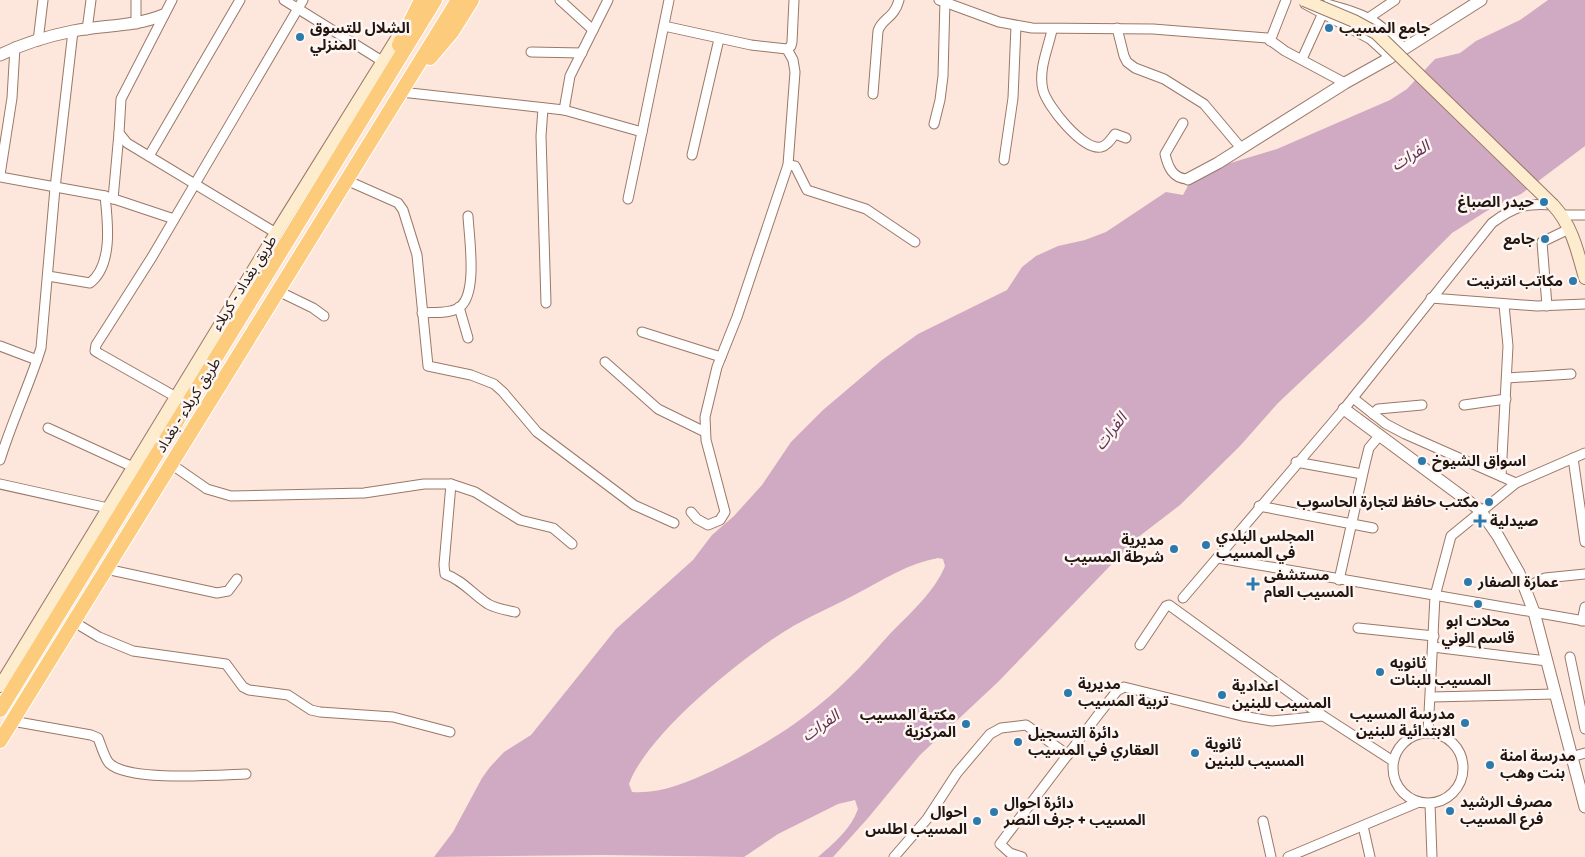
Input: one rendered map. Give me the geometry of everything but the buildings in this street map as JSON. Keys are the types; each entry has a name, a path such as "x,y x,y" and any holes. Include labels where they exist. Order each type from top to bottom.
{"highway":[{"path":"387,76 412,15 421,0"},
{"path":"387,76 435,0"},
{"path":"403,90 458,0"},
{"path":"403,90 452,32 472,0"},
{"name":"طريق بغداد - كربلاء","path":"0,710 320,190 387,76"},
{"name":"طريق كربلاء - بغداد","path":"0,741 403,90"},
{"path":"337,160 341,170 349,177"},
{"path":"320,190 330,190 335,199"}],"main road":[{"path":"1303,0 1354,21 1376,33 1554,205 1563,215 1569,229 1585,278"},
{"path":"0,686 276,233 412,15"}],"street":[{"path":"38,41 43,0"},
{"path":"87,30 91,0"},
{"path":"136,0 136,24"},
{"path":"48,276 90,283 97,277 104,263 109,198 119,133 121,99 172,0"},
{"path":"149,156 240,0"},
{"path":"284,0 301,4 382,61"},
{"path":"560,0 593,30"},
{"path":"564,110 570,76 608,0"},
{"path":"787,49 791,46 792,42 794,0"},
{"path":"873,94 878,31 880,24 896,12 899,0"},
{"path":"1270,41 1286,0"},
{"path":"1303,0 1308,7 1370,39 1391,58"},
{"path":"1311,0 1370,17 1388,30 1404,49"},
{"path":"1370,17 1395,0"},
{"path":"1183,123 1165,154 1168,167 1173,173 1183,178 1188,178 1241,148 1345,83 1391,58 1482,0"},
{"path":"934,124 943,76 943,1 999,22 1016,26 1052,30 1079,27 1117,28 1267,38 1285,51 1345,83"},
{"path":"628,198 664,26 665,2"},
{"path":"176,396 96,351 96,345 195,186 301,4"},
{"path":"0,55 15,47 73,31 136,24 163,15"},
{"path":"1302,59 1322,15"},
{"path":"664,26 719,39 787,49"},
{"path":"1004,160 1013,98 1016,26"},
{"path":"1117,28 1127,62 1135,68 1149,72 1171,83 1204,104 1241,148"},
{"path":"1052,30 1041,74 1043,90 1056,116 1076,134 1095,146 1101,147 1107,144 1115,134 1126,138"},
{"path":"0,460 12,420 37,360 44,322 55,188 73,31"},
{"path":"692,155 719,39"},
{"path":"15,47 12,98 4,125 0,176 55,188 74,189 174,219"},
{"path":"691,512 697,519 708,525 720,520 726,512 704,426 710,392 721,356 737,318 788,165 795,72 793,60 787,49"},
{"path":"531,52 582,53"},
{"path":"403,90 564,110 642,132"},
{"path":"543,108 541,136 546,303"},
{"path":"119,133 127,143 195,186 276,233"},
{"path":"788,165 795,166 807,190 866,209 915,242"},
{"path":"349,177 398,203 403,210 417,255 428,366 471,375 494,384 537,432 634,505 674,523"},
{"path":"1183,598 1296,462 1344,409 1492,222 1523,205 1554,205"},
{"path":"1563,215 1585,215"},
{"path":"422,312 449,311 459,307 469,291 471,269 468,216"},
{"path":"1547,306 1542,242 1569,229"},
{"path":"278,291 313,308 324,316"},
{"path":"1431,298 1504,305 1547,306 1585,304"},
{"path":"1501,476 1508,346 1504,305"},
{"path":"459,307 468,338"},
{"path":"642,332 721,356"},
{"path":"0,346 37,360"},
{"path":"605,362 658,409 705,432"},
{"path":"1507,378 1571,374"},
{"path":"1353,398 1405,434 1516,483"},
{"path":"1464,405 1506,399"},
{"path":"1374,414 1378,410 1422,405"},
{"path":"1344,409 1480,510 1519,573 1534,612 1571,757 1584,799"},
{"path":"48,428 133,467"},
{"path":"1339,580 1362,474 1370,448 1380,436"},
{"path":"1428,733 1432,697 1435,596 1451,536 1480,510 1516,483 1585,453"},
{"path":"1573,458 1585,542"},
{"path":"1296,462 1362,474"},
{"path":"171,464 207,489 232,496 364,493 424,484 451,484 475,492 520,520 553,528 572,544"},
{"path":"0,484 108,508"},
{"path":"451,484 444,565 445,574 460,580 487,604 498,609 515,612"},
{"path":"1259,506 1373,528"},
{"path":"1218,558 1584,621 1585,607"},
{"path":"106,569 190,589 216,593 228,591 237,579"},
{"path":"1525,588 1545,578 1585,574"},
{"path":"1140,645 1166,606 1169,605 1323,716 1393,762"},
{"path":"74,622 99,636 133,651 226,664 231,667 243,686 249,690 288,695 311,710 393,717 450,732"},
{"path":"1358,628 1434,636"},
{"path":"1433,647 1547,661"},
{"path":"1570,657 1581,686 1585,729"},
{"path":"1022,857 1010,853 1000,844 1117,691 1124,687 1242,716 1272,721 1323,716"},
{"path":"1432,697 1555,694"},
{"path":"12,721 91,735 98,738 108,762 126,770 148,775 246,774"},
{"path":"894,857 926,819 957,773 990,734 1001,728 1026,725 1068,755"},
{"path":"1428,733 1440,735 1451,741 1459,750 1463,761 1464,774 1460,785 1452,794 1442,801 1430,804 1419,802 1404,794 1394,779 1393,762 1402,744 1418,734 1428,733"},
{"path":"1571,757 1585,753"},
{"path":"1288,857 1419,802"},
{"path":"1430,804 1432,857"},
{"path":"1263,821 1272,857"},
{"path":"1363,826 1370,857"}],"water":[{"name":"الفرات","path":"1548,0 1585,0 1585,146 1521,194 1493,207 1452,233 1366,320 1278,403 1240,446 1180,505 1137,538 998,682 920,755 833,857 818,857 851,823 858,809 855,800 838,804 778,834 744,857 603,855 434,857 453,832 482,778 490,767 504,752 531,735 616,629 693,560 712,535 734,516 762,485 791,442 823,410 882,360 918,334 1007,290 1022,267 1036,256 1058,246 1085,240 1106,232 1166,192 1183,195 1190,182 1224,165 1277,149 1390,100 1407,89 1435,59 1460,53 1476,41 1520,20","holes":["943,559 945,566 940,576 920,603 854,673 802,719 767,742 731,762 702,775 663,789 632,792 629,784 639,764 656,741 702,695 753,653 797,624 896,572 927,560"]}],"place":[{"name":"جامع المسيب","path":"1329,28"},
{"name":"الشلال للتسوق المنزلي","path":"300,37"},
{"name":"حيدر الصباغ","path":"1544,202"},
{"name":"جامع","path":"1545,239"},
{"name":"مكاتب انترنيت","path":"1573,281"},
{"name":"اسواق الشيوخ","path":"1422,461"},
{"name":"مكتب حافظ لتجارة الحاسوب","path":"1489,502"},
{"name":"صيدلية","path":"1480,521"},
{"name":"المجلس البلدي في المسيب","path":"1206,545"},
{"name":"مديرية شرطة المسيب","path":"1174,549"},
{"name":"عمارة الصفار","path":"1468,582"},
{"name":"مستشفى المسيب العام","path":"1253,584"},
{"name":"محلات ابو قاسم الوني","path":"1478,604"},
{"name":"ثانويه المسيب للبنات","path":"1380,672"},
{"name":"مديرية تربية المسيب","path":"1068,693"},
{"name":"اعدادية المسيب للبنين","path":"1222,695"},
{"name":"مدرسة المسيب الابتدائية للبنين","path":"1465,723"},
{"name":"مكتبة المسيب المركزية","path":"966,724"},
{"name":"دائرة التسجيل العقاري في المسيب","path":"1018,742"},
{"name":"ثانوية المسيب للبنين","path":"1195,753"},
{"name":"مدرسة امنة بنت وهب","path":"1490,765"},
{"name":"مصرف الرشيد فرع المسيب","path":"1450,811"},
{"name":"دائرة احوال المسيب + جرف النصر","path":"994,812"},
{"name":"احوال المسيب اطلس","path":"977,821"}]}
